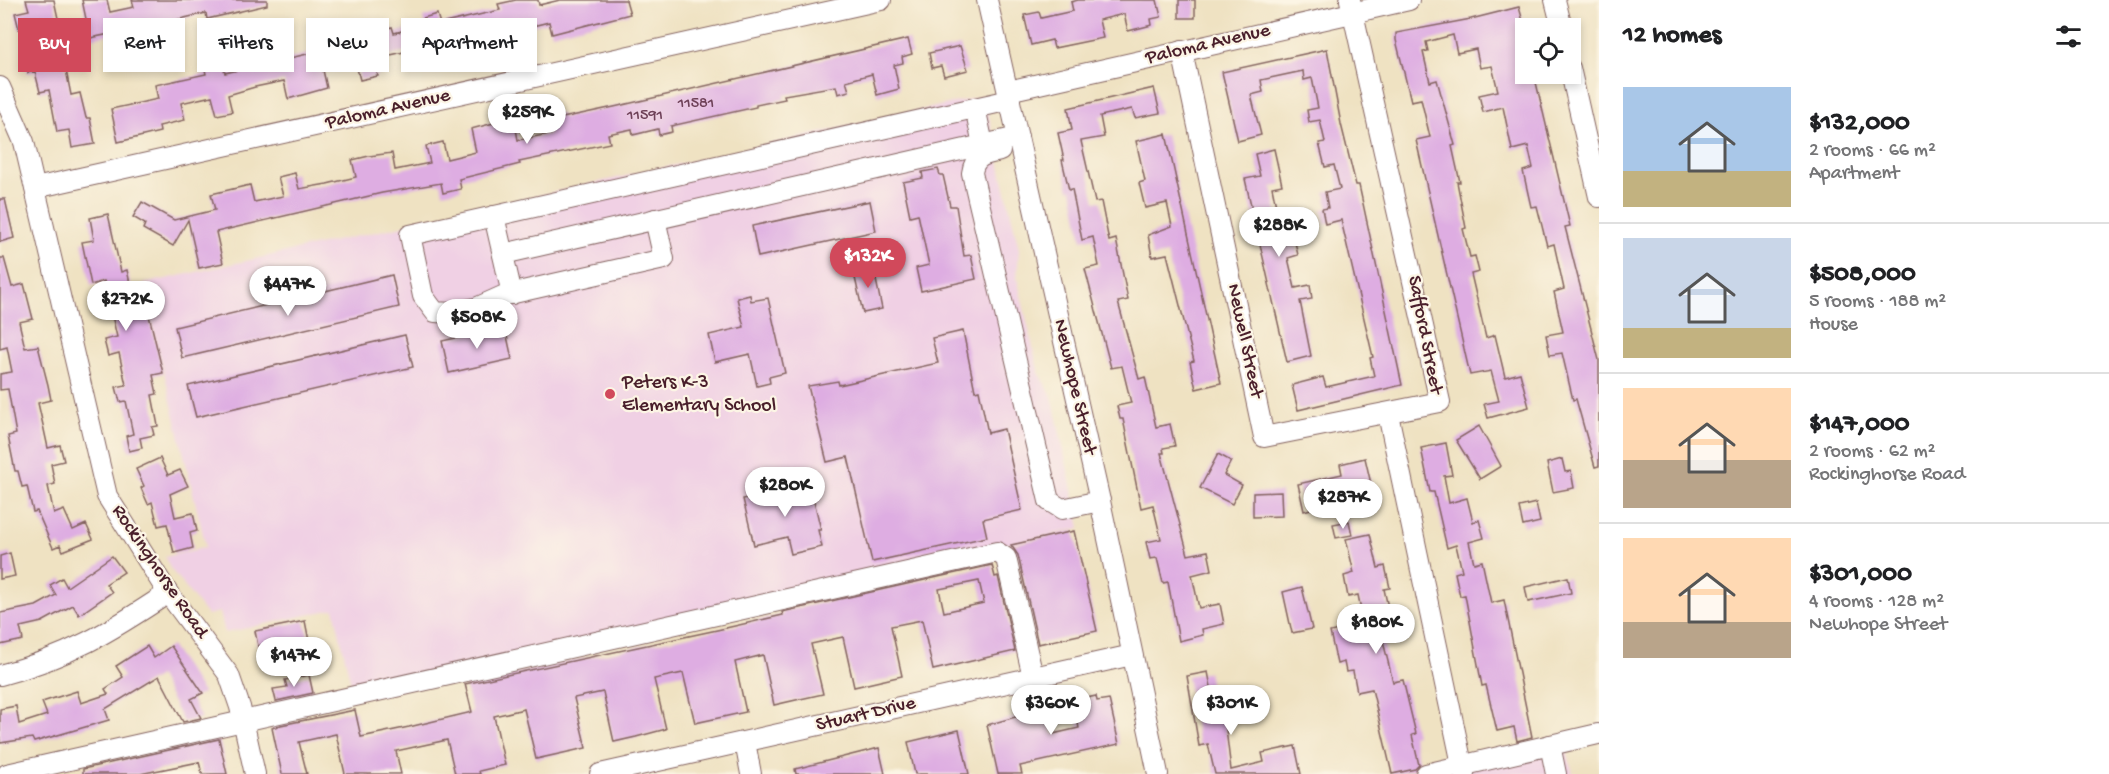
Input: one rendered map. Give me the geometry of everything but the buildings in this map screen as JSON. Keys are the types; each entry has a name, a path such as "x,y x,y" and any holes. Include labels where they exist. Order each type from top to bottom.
{"street":[{"name":"Paloma Avenue","path":"35,188 881,0"},
{"name":"Newhope Street","path":"987,0 1100,501 1158,774"},
{"name":"Paloma Avenue","path":"512,294 476,308 451,313 435,312 423,296 410,235 975,108 1009,95 1352,6 1409,0"},
{"path":"1555,0 1560,18"},
{"name":"Safford Street","path":"1352,6 1440,402 1388,414"},
{"name":"Newell Street","path":"1182,51 1264,437 1388,414"},
{"path":"1574,84 1599,197"},
{"name":"Rockinghorse Road","path":"0,87 24,142 107,496 168,593 224,667 236,693 255,774"},
{"path":"975,108 983,144"},
{"path":"503,254 983,144 1019,142"},
{"path":"1019,142 980,156 975,160 972,173 1049,501 1062,509 1100,501"},
{"path":"494,216 512,294 664,259 655,219"},
{"path":"1388,414 1463,770"},
{"path":"7,774 998,552 1006,558 1033,677"},
{"path":"0,675 40,665 93,642 168,593"},
{"name":"Stuart Drive","path":"600,774 1132,655"},
{"path":"1426,774 1463,770 1598,734"},
{"path":"745,742 751,774"},
{"path":"1550,746 1563,774"}],"shaded area":[{"name":"Peters K-3 Elementary School","path":"984,96 1019,249 1017,278 1039,374 1052,396 1080,528 353,693 334,609 225,633 220,612 207,615 170,568 165,557 206,547 143,284"},
{"path":"1565,742 1573,774 1448,774"}],"place":[{"name":"Peters K-3 Elementary School","path":"610,394"}]}
